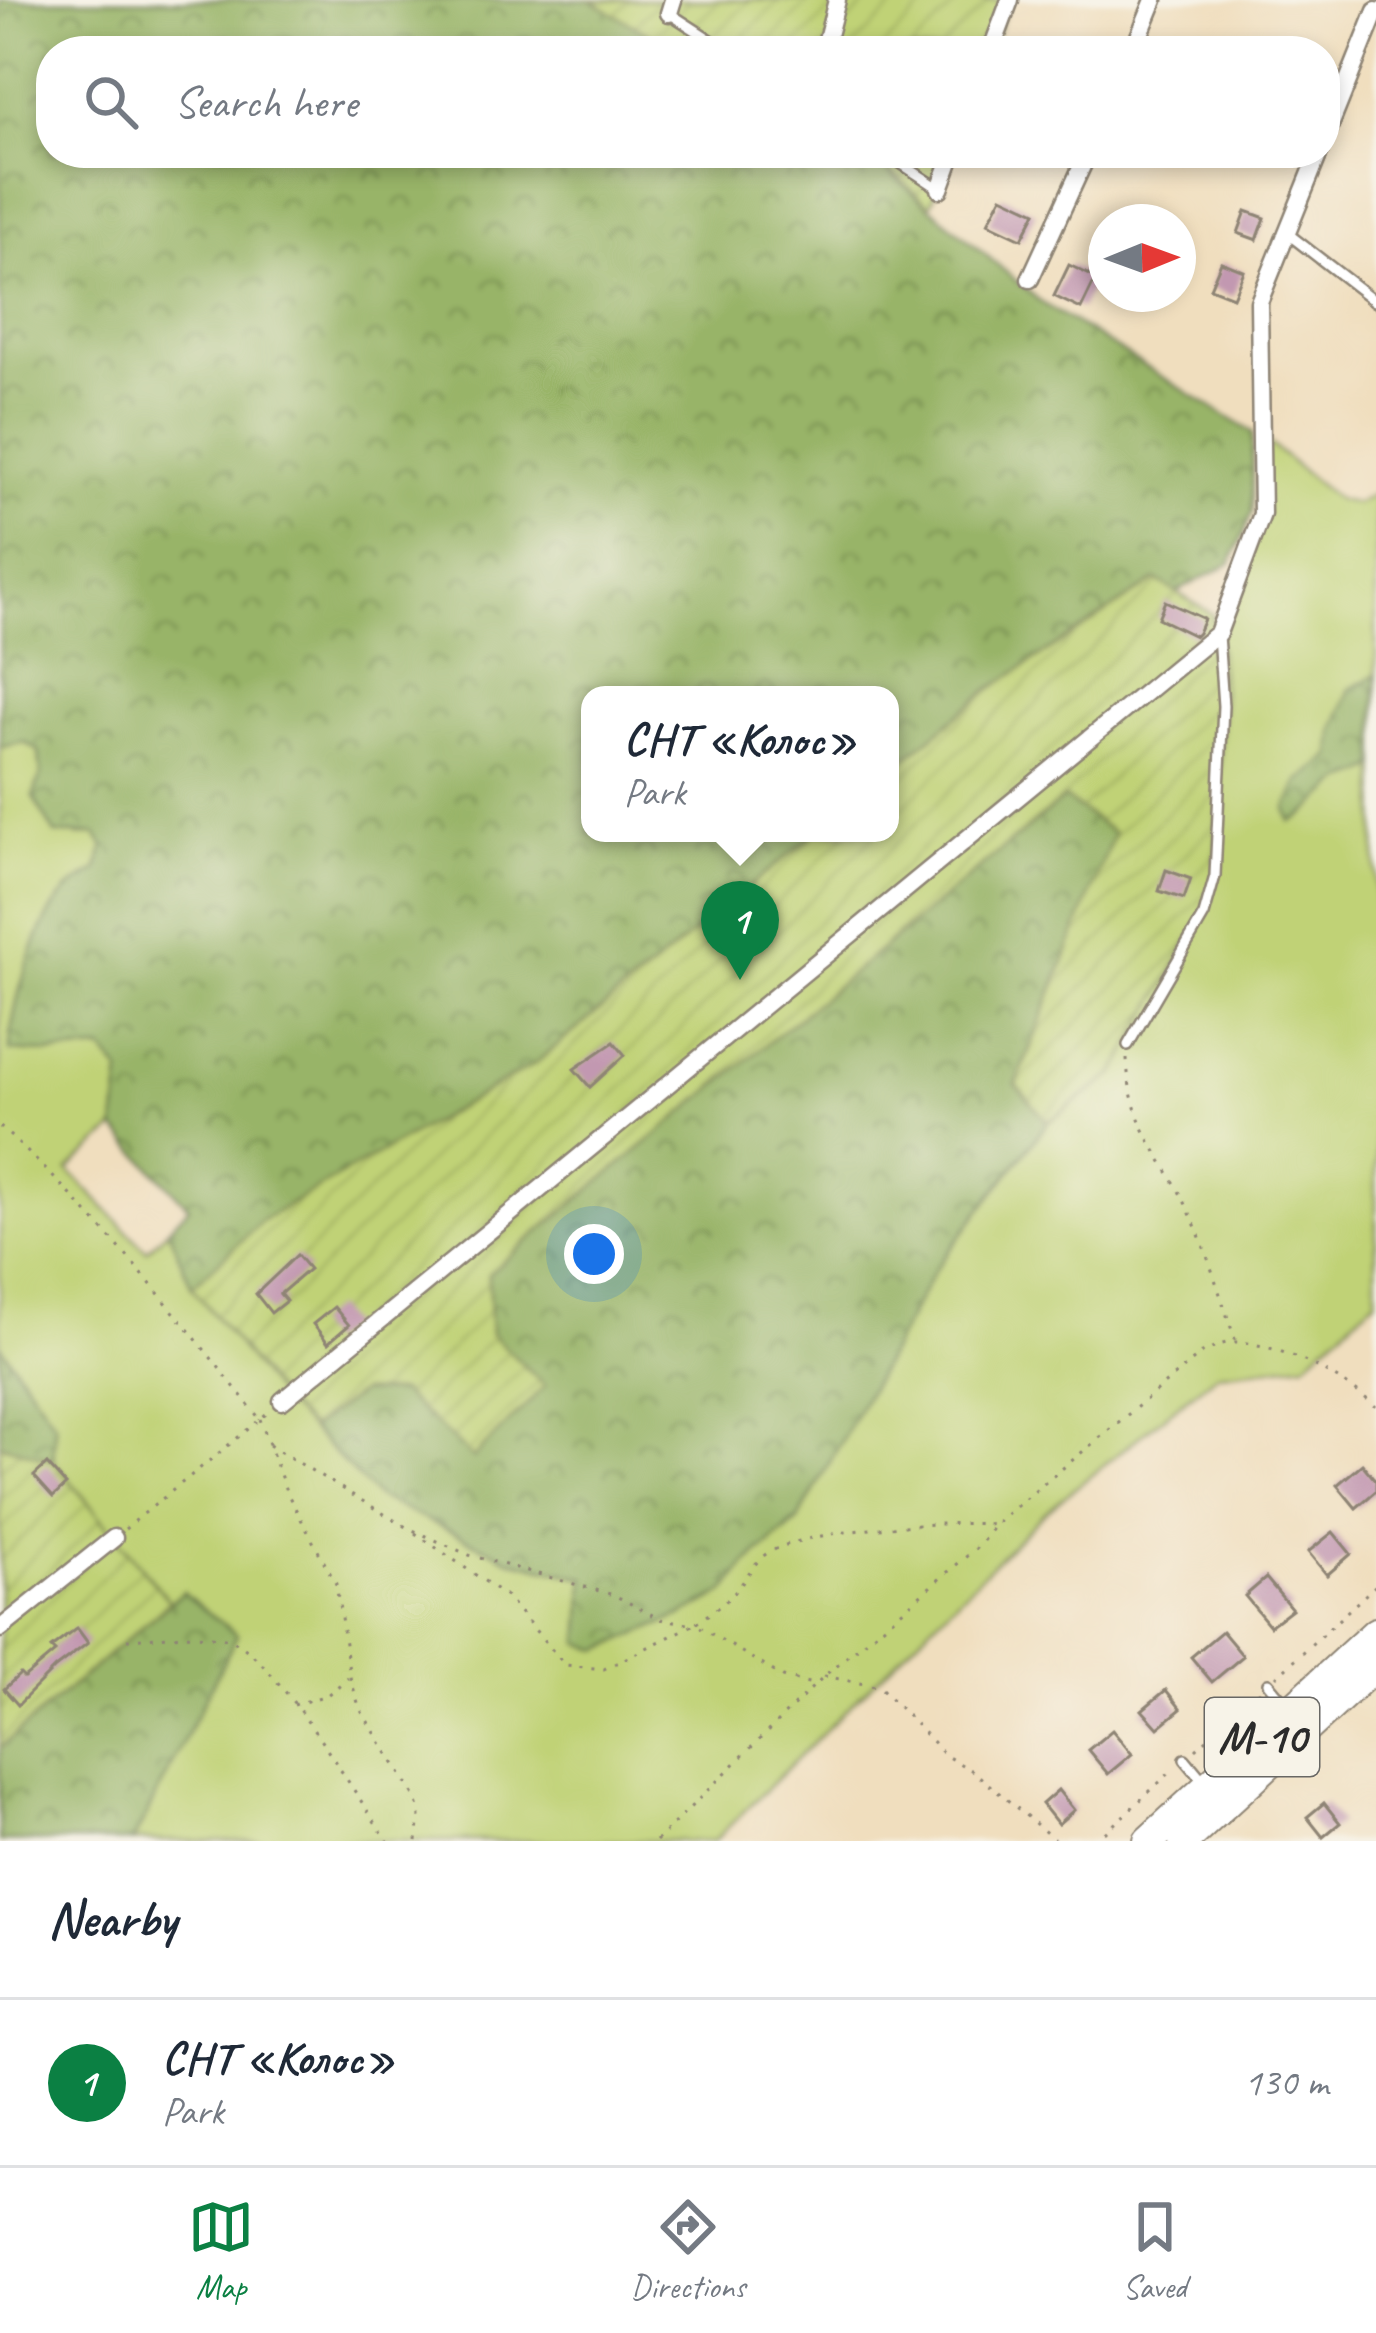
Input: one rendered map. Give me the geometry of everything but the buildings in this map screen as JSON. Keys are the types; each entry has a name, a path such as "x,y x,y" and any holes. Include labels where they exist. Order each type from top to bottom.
{"highway":[{"name":"М-10","path":"1149,1841 1376,1633"},
{"name":"М-10","path":"1184,1841 1376,1664"}],"street":[{"path":"828,36 837,0"},
{"path":"997,36 1010,0"},
{"path":"1139,36 1154,0"},
{"path":"1340,101 1376,11"},
{"path":"940,189 948,168"},
{"path":"1030,279 1081,168"},
{"path":"282,1401 1218,633 1262,514 1259,302 1313,168"},
{"path":"0,1629 114,1538"}],"lane":[{"path":"671,6 709,36"},
{"path":"908,168 940,189"},
{"path":"1287,233 1376,302"},
{"path":"1128,1045 1204,915 1214,876 1223,706 1218,633"},
{"path":"1268,1683 1291,1711"},
{"path":"1185,1759 1208,1786"}],"path":[{"path":"1128,1045 1130,1093 1146,1139 1191,1215 1236,1342"},
{"path":"0,1127 35,1158 157,1292 260,1419 286,1491 336,1584 350,1677 360,1709 416,1800 421,1816 417,1841"},
{"path":"656,1841 815,1684 980,1545 995,1524 1206,1350 1236,1342 1288,1356 1341,1380 1376,1407"},
{"path":"114,1538 282,1401"},
{"path":"269,1445 406,1527 506,1596 566,1665 604,1669 694,1624 730,1597 761,1556 790,1545 836,1531 995,1524"},
{"path":"406,1527 469,1555 614,1595 660,1619 694,1624 783,1677 815,1684"},
{"path":"1096,1841 1376,1585"},
{"path":"127,1639 189,1636 235,1641 272,1675 388,1841"},
{"path":"824,1676 880,1687 946,1756 973,1771 1056,1841"},
{"path":"293,1705 327,1695 350,1677"}],"green space":[{"path":"0,0 619,0 692,36 36,36 36,168 884,168 1042,303 1252,432 1252,513 1231,563 1176,592 1156,580 986,692 899,764 899,686 581,686 581,842 804,842 536,1063 263,1220 192,1287 168,1229 189,1207 115,1129 121,1073 103,1050 10,1051 20,990 35,944 67,891 98,869 104,847 96,834 55,834 33,797 41,775 39,751 25,742 0,747"},
{"path":"590,0 1010,0 997,36 653,36"},
{"path":"884,168 946,168 930,206"},
{"path":"1262,438 1336,499 1356,504 1376,493 1376,1299 1305,1363 1218,1373 1044,1513 714,1841 133,1841 151,1799 183,1592 170,1602 53,1460 55,1424 0,1345 0,747 25,742 39,751 41,775 77,836 96,833 104,847 98,870 54,910 38,950 50,1053 103,1049 121,1073 115,1129 68,1170 147,1251 168,1229 192,1287 282,1401 377,1496 512,1560 585,1578 581,1643 725,1592 746,1564 798,1520 935,1269 1048,1122 1114,1074 1128,1045 1218,633 1262,514"},
{"path":"1156,580 1212,614 1218,633 1223,707 1215,876 1204,915 1114,1075 1048,1122 1016,1085 1114,833 1064,798 488,1274 491,1334 545,1386 473,1458 400,1392 361,1392 310,1428 282,1401 192,1287 263,1220 536,1063 804,842 899,842 899,764 986,692"},
{"path":"1376,675 1376,766 1339,784 1291,821 1287,809 1299,782 1332,756 1334,730 1350,689"},
{"path":"1064,798 1114,833 1016,1084 1048,1122 935,1269 798,1520 746,1564 725,1592 599,1650 580,1643 585,1578 512,1560 377,1497 310,1428 361,1392 400,1392 474,1457 491,1334 488,1274"},
{"path":"0,1345 55,1424 53,1460 0,1444"},
{"path":"0,1444 53,1460 170,1602 0,1748"},
{"path":"182,1592 237,1635 133,1841 0,1841 0,1748"}],"place":[{"name":"СНТ «Колос»","path":"740,980"}]}
